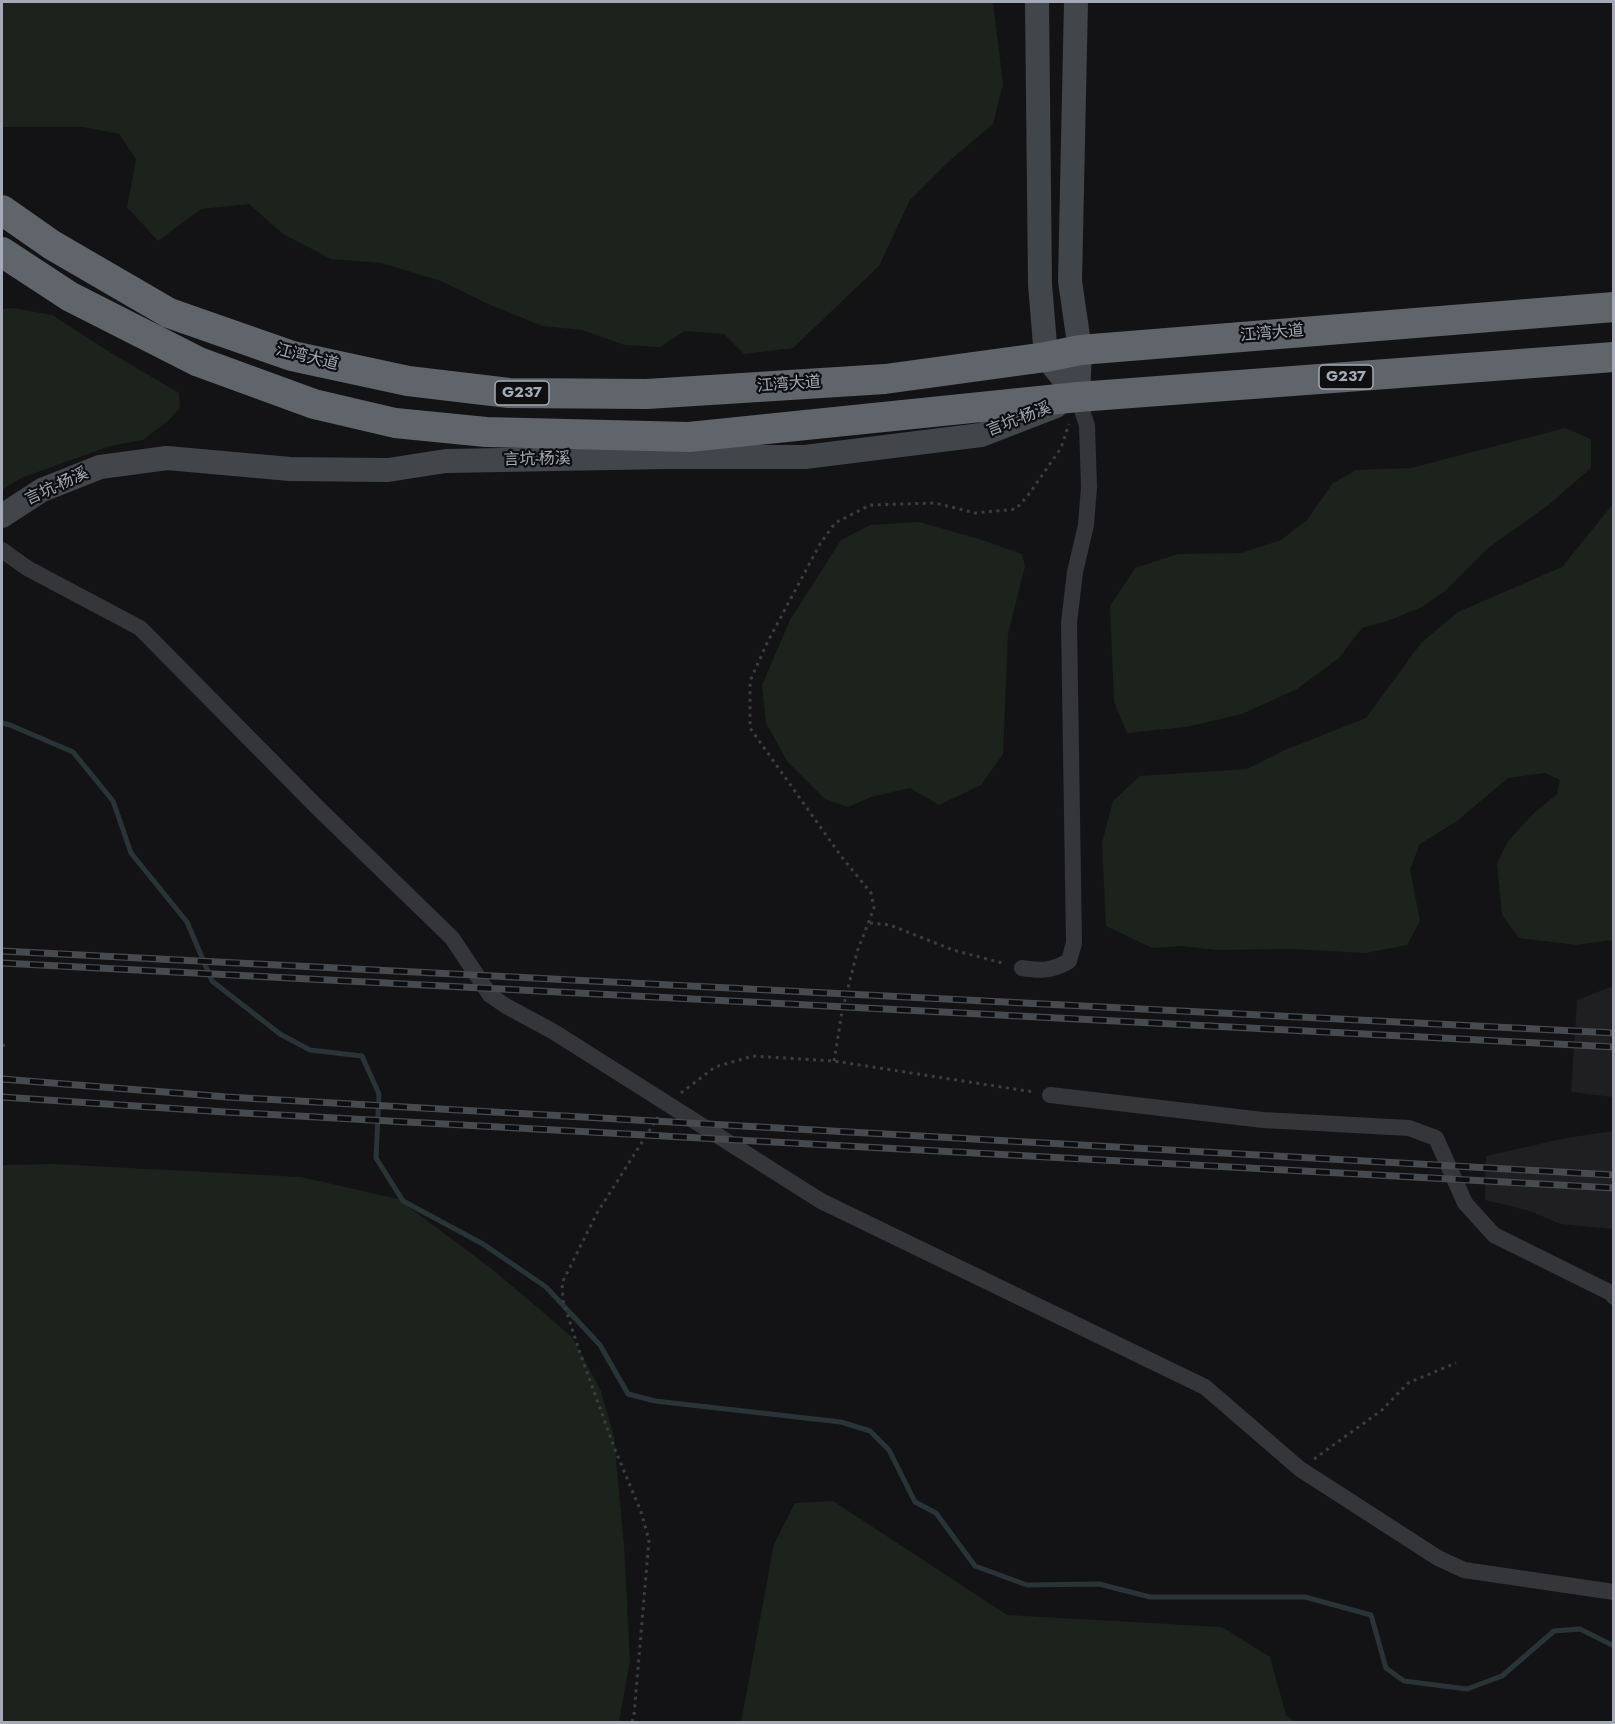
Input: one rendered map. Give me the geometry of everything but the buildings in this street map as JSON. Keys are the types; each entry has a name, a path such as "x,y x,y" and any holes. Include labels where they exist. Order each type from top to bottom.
{"highway":[{"name":"江湾大道","path":"2,210 52,245 168,313 291,356 408,381 509,393 647,394 885,379 1046,357 1080,350 1614,307"},
{"name":"G237","path":"2,252 69,296 199,362 314,404 395,423 486,432 689,437 1078,397 1614,357"}],"main road":[{"path":"1037,2 1040,284 1046,357 1078,397"},
{"path":"1076,2 1070,281 1080,350 1078,397"},
{"name":"言坑-杨溪","path":"2,516 42,490 100,467 166,458 290,468 388,470 446,461 667,457 805,458 981,435 1078,397"}],"street":[{"path":"1022,968 1042,971 1060,966 1069,961 1074,943 1069,623 1075,572 1086,525 1089,487 1087,426 1078,397"},
{"path":"2,550 27,568 141,628 320,809 452,938 490,995 506,1006 554,1032 821,1201 1205,1387 1300,1469 1438,1558 1464,1570 1614,1592"},
{"path":"1050,1095 1263,1119 1409,1128 1436,1138 1465,1203 1494,1235 1611,1293 1614,1297"}],"path":[{"path":"834,1061 842,1012 857,952 874,908 871,893 822,830 750,728 750,681 767,643 820,543 835,523 870,505 935,503 975,513 1016,509 1061,448 1078,397"},
{"path":"870,922 890,925 953,950 1022,968"},
{"path":"2,1045 9,1046"},
{"path":"632,1722 649,1540 572,1328 563,1301 562,1283 597,1213 667,1104 715,1068 753,1056 834,1061 1050,1095"},
{"path":"1300,1469 1382,1410 1408,1383 1456,1363"}],"shaded area":[{"path":"2,2 993,2 1003,84 993,124 948,162 910,200 879,266 793,348 744,354 724,334 685,331 660,347 625,345 582,330 542,326 441,281 381,263 331,259 283,234 249,204 201,209 158,241 127,207 136,159 119,134 83,127 2,127"},
{"path":"13,308 52,315 179,393 180,408 168,421 143,440 110,446 21,478 2,490 2,309"},
{"path":"1565,428 1591,439 1591,468 1547,506 1488,548 1445,591 1422,607 1362,628 1339,658 1297,689 1242,714 1186,727 1127,733 1114,702 1110,606 1135,568 1178,554 1241,553 1281,540 1307,520 1333,483 1356,470 1411,468"},
{"path":"1613,504 1613,940 1576,945 1519,938 1502,915 1497,863 1508,841 1534,813 1557,794 1560,780 1545,773 1508,778 1457,821 1420,844 1410,869 1420,921 1407,945 1366,953 1293,949 1217,950 1182,946 1152,948 1106,926 1102,843 1113,801 1140,776 1247,769 1285,750 1366,718 1421,643 1458,612 1562,567"},
{"path":"919,522 1022,554 1025,566 1008,634 1003,754 981,785 939,805 910,788 871,797 848,807 825,799 787,761 766,723 762,685 790,620 841,540 870,525"},
{"path":"1613,986 1613,1097 1571,1092 1577,1000"},
{"path":"1613,1131 1613,1229 1560,1224 1530,1211 1485,1200 1486,1156 1566,1138"},
{"path":"54,1164 301,1177 398,1199 492,1269 572,1337 601,1391 614,1437 624,1546 630,1660 619,1722 2,1722 2,1168 4,1165"},
{"path":"833,1501 1007,1615 1222,1627 1270,1657 1286,1715 1295,1722 741,1722 774,1544 795,1503"}],"waterway":[{"path":"2,723 73,752 113,801 131,853 187,922 212,981 280,1034 310,1050 362,1056 379,1094 376,1158 403,1201 483,1244 546,1287 600,1345 628,1394 655,1401 841,1422 870,1431 889,1450 915,1502 936,1513 975,1566 1027,1585 1099,1584 1150,1597 1305,1597 1371,1615 1386,1668 1404,1681 1467,1689 1502,1676 1554,1631 1580,1629 1614,1646"}],"railway":[{"path":"2,951 1614,1033"},
{"path":"2,963 1614,1047"},
{"path":"2,1079 227,1097 1614,1175"},
{"path":"2,1097 225,1112 1614,1188"}]}
